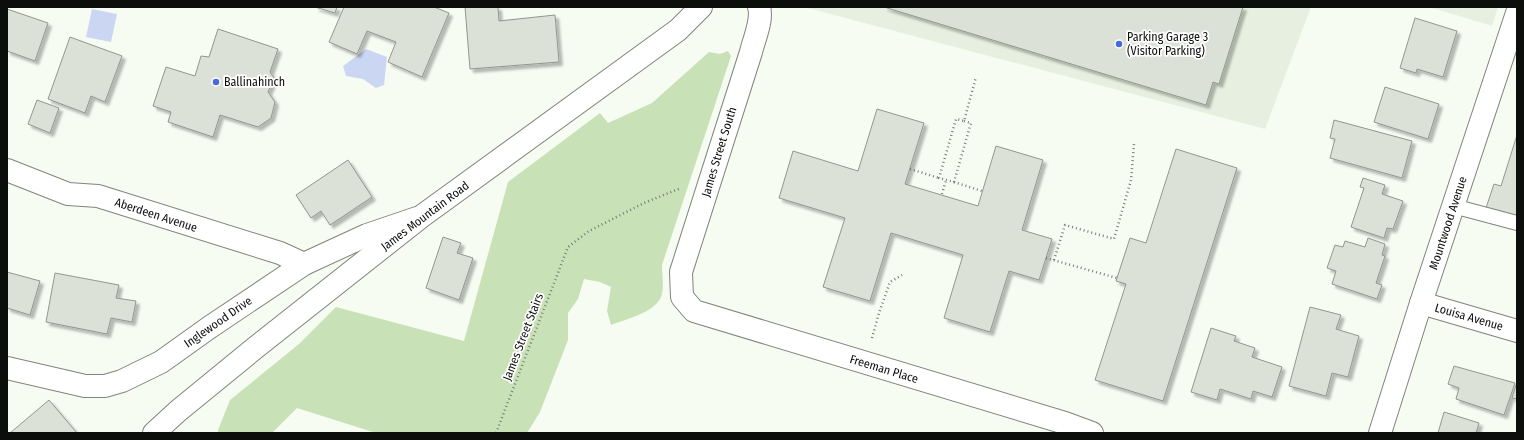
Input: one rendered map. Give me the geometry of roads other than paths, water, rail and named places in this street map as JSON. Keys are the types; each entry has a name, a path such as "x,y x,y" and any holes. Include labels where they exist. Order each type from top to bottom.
{"street":[{"name":"James Mountain Road","path":"154,433 178,411 243,358 422,216 678,30 701,7"},
{"name":"James Street South","path":"682,297 681,272 713,175 715,161 754,40 760,17 758,7"},
{"name":"Mountwood Avenue","path":"1380,433 1421,303 1517,13"},
{"name":"Aberdeen Avenue","path":"7,170 68,194 98,196 151,214 280,253 304,264"},
{"name":"Inglewood Drive","path":"7,368 85,386 105,386 122,381 161,362 304,264 367,235 422,216"},
{"name":"Freeman Place","path":"682,297 694,311 1065,423 1092,433"},
{"name":"Louisa Avenue","path":"1421,303 1517,331"}],"lane":[{"path":"1453,206 1517,223"}],"water":[{"path":"92,9 117,14 111,42 86,37"},
{"path":"366,49 387,57 384,85 376,88 363,79 346,76 343,66"}],"place":[{"name":"Parking Garage 3 (Visitor Parking)","path":"1119,44"},
{"name":"Ballinahinch","path":"216,82"}]}
